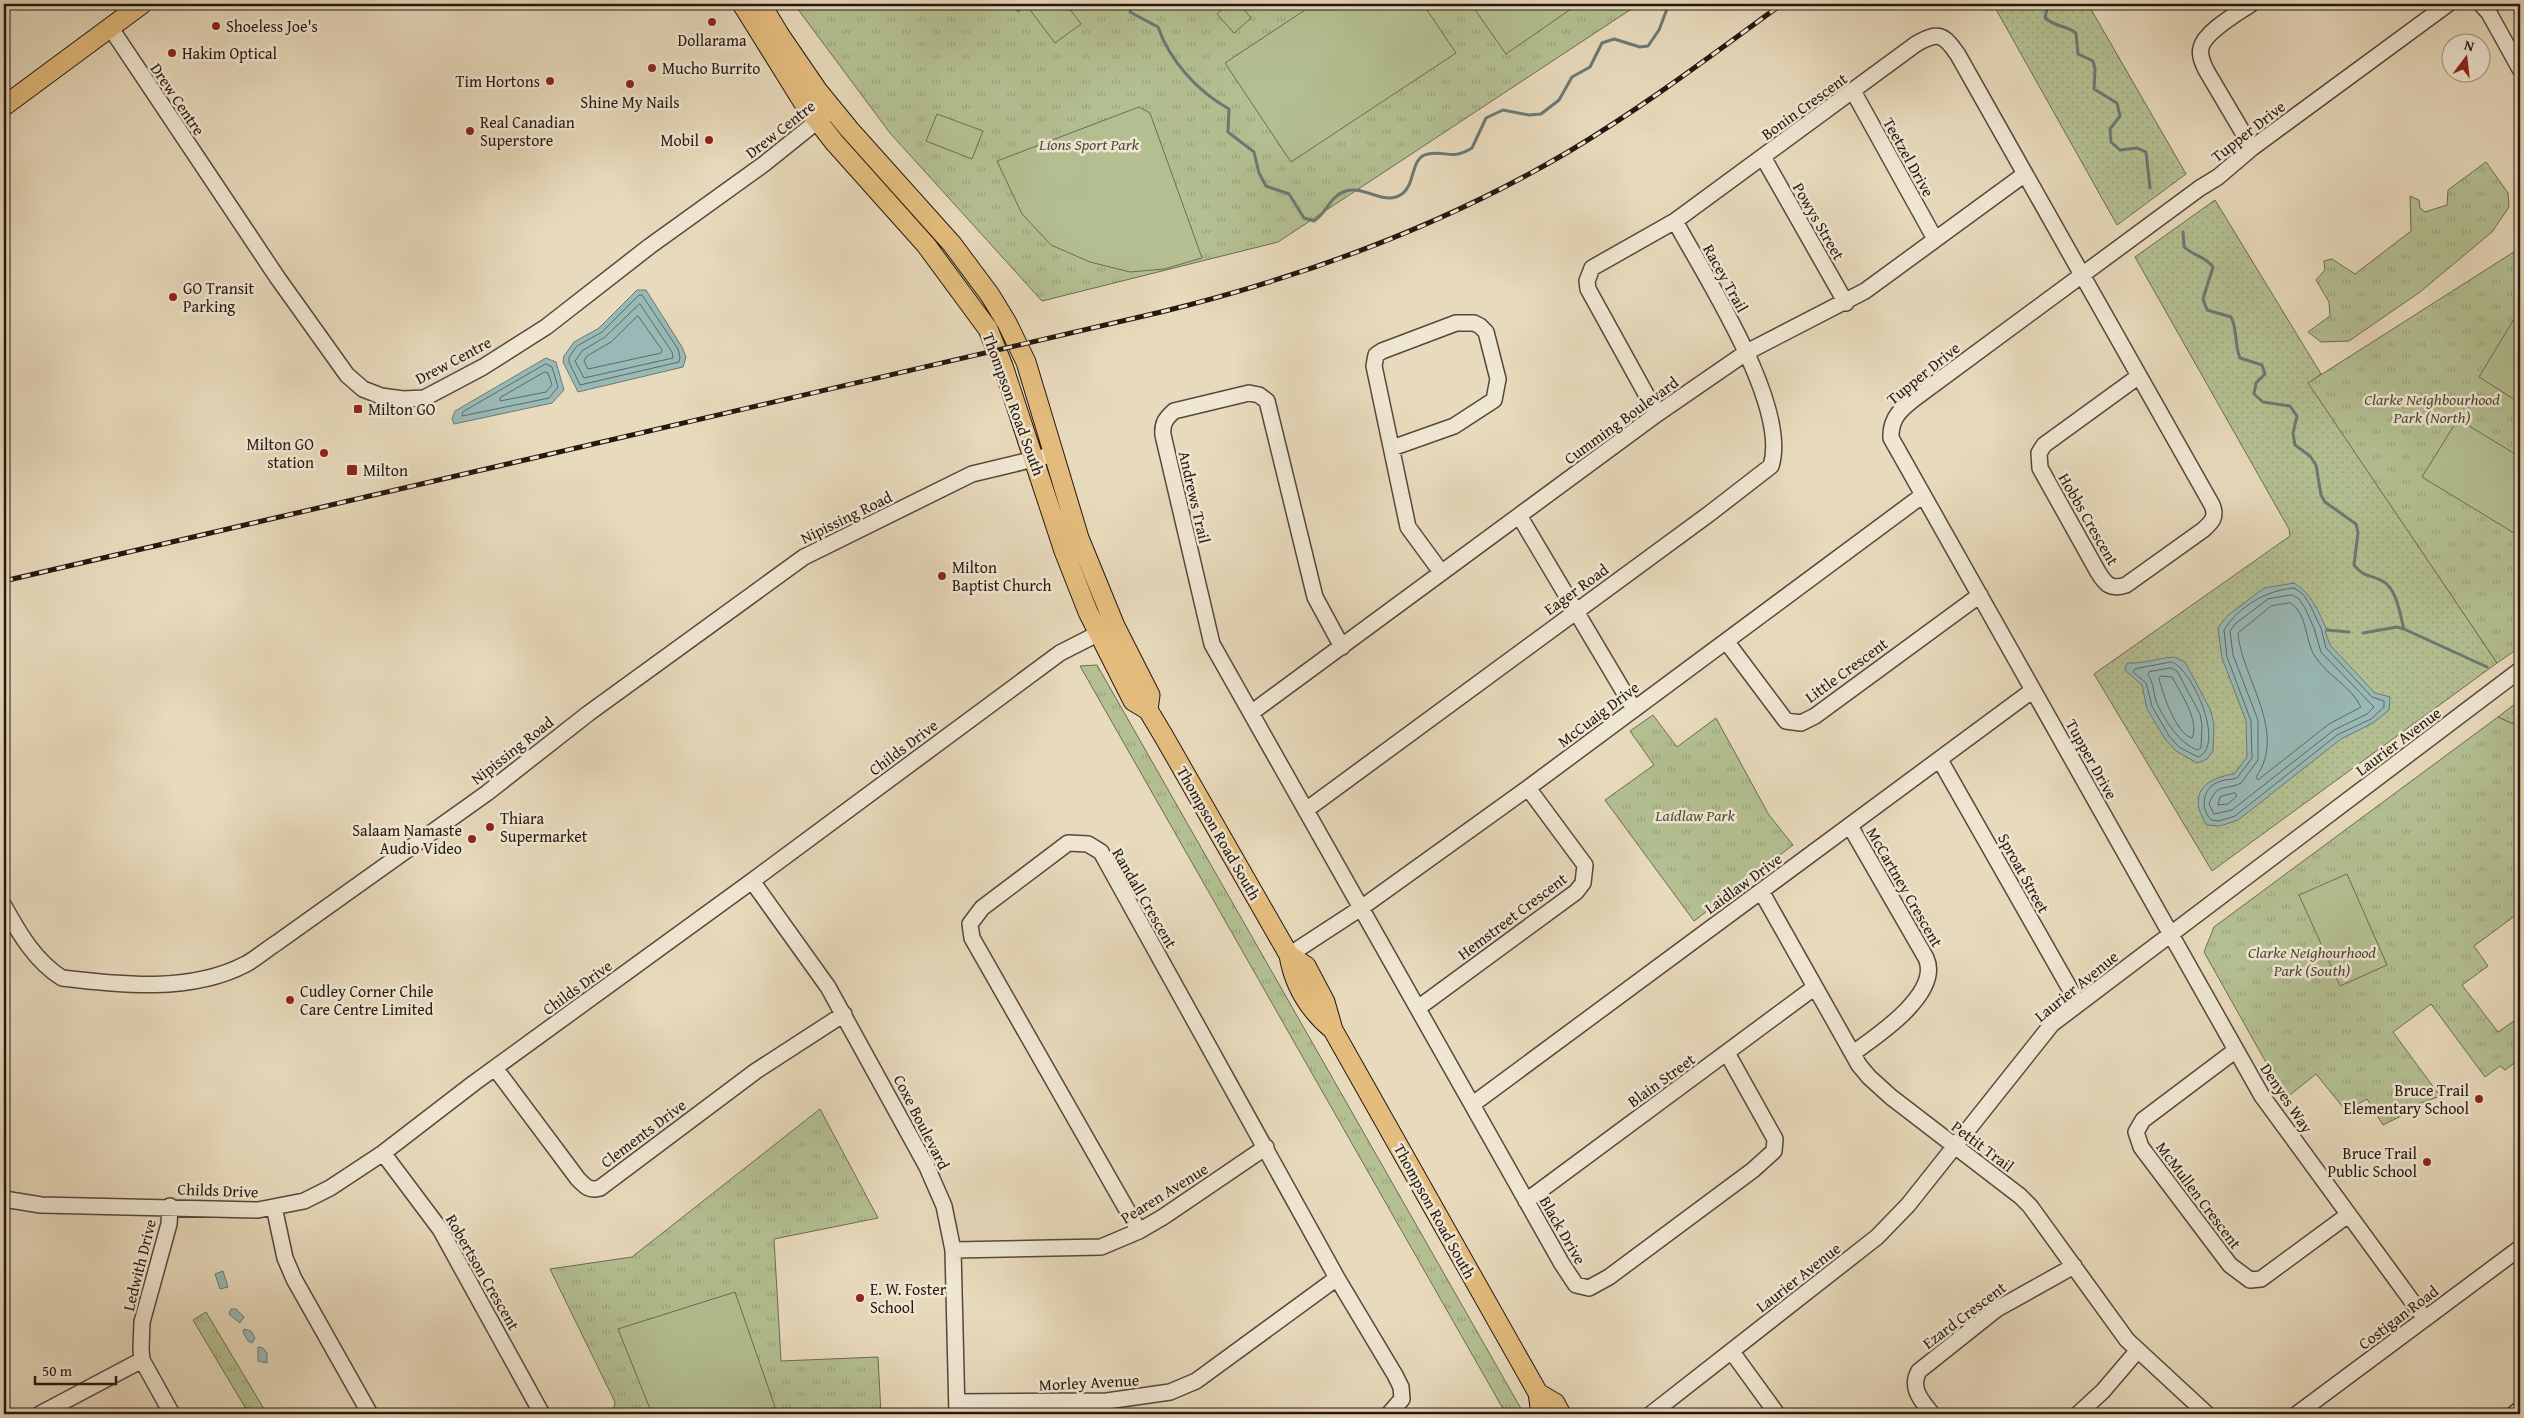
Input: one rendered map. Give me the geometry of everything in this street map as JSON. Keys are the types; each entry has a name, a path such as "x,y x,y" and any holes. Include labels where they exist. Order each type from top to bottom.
{"main road":[{"path":"4,106 142,4"},
{"name":"Thompson Road South","path":"742,4 803,102 926,245 988,329 1004,366 1064,551 1097,633 1133,701 1148,710 1289,955 1306,966 1325,1002 1333,1030 1538,1393 1541,1414"},
{"name":"Thompson Road South","path":"761,4 778,34 833,110 952,244 990,295 1026,362 1080,538 1115,626 1150,694 1148,710"},
{"name":"Thompson Road South","path":"1538,1393 1555,1403 1561,1414"}],"street":[{"path":"2251,4 2206,37 2201,46 2200,57 2252,148"},
{"name":"Tupper Drive","path":"2171,934 1891,438 1891,427 1895,416 1915,398 2082,274 2218,177 2252,148 2448,4"},
{"path":"2481,4 2489,13 2520,69"},
{"name":"Drew Centre","path":"110,27 277,277 348,375 363,389 381,396 403,399 424,398 432,394 483,366 546,327 680,223 764,164 817,120 833,110"},
{"name":"Bonin Crescent","path":"1657,414 1588,289 1587,280 1592,268 1675,221 1916,44 1930,36 1939,35 1949,41 1958,55 2082,274"},
{"name":"Teetzel Drive","path":"1853,91 1935,239"},
{"name":"Powys Street","path":"1763,157 1846,303"},
{"name":"Cumming Boulevard","path":"1251,713 1441,572 1520,517 1657,414 1747,352 1846,303 1865,291 2025,174"},
{"name":"Racey Trail","path":"1675,221 1747,352"},
{"name":"Hobbs Crescent","path":"2082,274 2215,513 2212,523 2203,530 2126,585 2112,588 2106,584 2098,572 2040,468 2039,453 2044,445 2138,376"},
{"path":"1392,448 1454,426 1494,400 1498,379 1486,332 1480,326 1466,321 1456,322 1376,355 1374,366 1408,527 1441,572"},
{"name":"Eager Road","path":"1306,810 1709,514 1771,466 1774,444 1763,389 1747,352"},
{"name":"Andrews Trail","path":"1342,647 1315,597 1267,401 1259,395 1249,393 1174,411 1166,418 1162,426 1163,436 1212,644 1361,908"},
{"name":"Nipissing Road","path":"4,906 20,936 50,970 62,978 163,984 213,976 229,971 246,963 278,942 479,798 589,713 804,557 972,474 1055,454"},
{"name":"McCuaig Drive","path":"1289,955 1361,908 1528,788 1923,495"},
{"path":"1520,517 1634,709"},
{"name":"Little Crescent","path":"1726,641 1786,721 1801,723 1815,716 1980,595"},
{"name":"Childs Drive","path":"4,1200 41,1205 170,1206 258,1210 304,1201 330,1188 383,1153 495,1068 752,881 1060,652 1115,626"},
{"name":"Laurier Avenue","path":"1651,1414 1877,1237 1908,1205 2052,1024 2520,670"},
{"name":"Laidlaw Drive","path":"1473,1104 2033,690"},
{"name":"Sproat Street","path":"1940,760 2078,1003"},
{"name":"Hemstreet Crescent","path":"1418,1008 1576,892 1583,883 1585,865 1528,788"},
{"name":"McCartney Crescent","path":"1850,826 1926,958 1930,972 1924,986 1894,1024 1853,1053"},
{"name":"Randall Crescent","path":"1139,1231 972,938 970,924 982,908 1068,843 1088,844 1100,852 1266,1147 1337,1278 1401,1387 1402,1399 1389,1414"},
{"name":"Coxe Boulevard","path":"752,881 809,958 844,1014 927,1167 944,1206 953,1250 957,1408"},
{"name":"Pettit Trail","path":"1761,891 1864,1071 1880,1088 2020,1196 2074,1266 2127,1340 2207,1414"},
{"name":"Black Drive","path":"1361,908 1571,1280 1576,1285 1589,1288 1609,1277 1753,1170 1774,1151 1775,1139 1727,1053"},
{"name":"Denyes Way","path":"2171,934 2262,1096 2425,1319"},
{"name":"Blain Street","path":"1526,1201 1815,987"},
{"name":"Clements Drive","path":"495,1068 578,1179 587,1188 593,1190 600,1188 756,1071 844,1014"},
{"name":"McMullen Crescent","path":"2236,1050 2143,1120 2136,1132 2141,1147 2218,1252 2238,1273 2250,1280 2261,1279 2348,1215"},
{"name":"Pearen Avenue","path":"953,1250 1101,1247 1139,1231 1266,1147"},
{"name":"Robertson Crescent","path":"383,1153 440,1229 542,1414"},
{"name":"Ledwith Drive","path":"170,1206 169,1224 142,1322 142,1360 172,1414"},
{"path":"274,1208 285,1258 294,1279 370,1414"},
{"name":"Costigan Road","path":"2297,1414 2520,1248"},
{"name":"Ezard Crescent","path":"1932,1414 1914,1386 1915,1378 1919,1371 1998,1309 2074,1266"},
{"name":"Morley Avenue","path":"957,1408 1106,1408 1170,1392 1196,1381 1337,1278"},
{"path":"2078,1414 2103,1391 2138,1350"},
{"path":"1732,1352 1777,1414"},
{"path":"47,1412 142,1360"},
{"path":"2514,1414 2520,1409"}],"green space":[{"name":"Lions Sport Park","path":"794,4 1639,4 1278,242 1042,301 890,133"},
{"path":"1011,4 1066,4 1081,24 1055,43 1027,6 1018,12"},
{"path":"1228,4 1239,4 1251,18 1234,33 1217,14"},
{"path":"1314,4 1423,4 1456,53 1291,162 1225,63"},
{"path":"1471,4 1578,4 1506,54"},
{"path":"1993,4 2088,4 2186,174 2117,225"},
{"path":"1139,107 1150,113 1202,258 1164,269 1130,272 1090,262 1051,245 1022,214 997,161"},
{"path":"937,114 983,131 972,159 926,141"},
{"path":"2486,162 2508,193 2509,207 2492,232 2420,292 2349,341 2321,342 2308,332 2330,316 2329,302 2316,280 2325,270 2324,261 2332,259 2355,274 2411,231 2410,196 2419,200 2420,208 2425,212 2447,205 2448,190"},
{"path":"2215,200 2321,374 2309,383 2497,663 2212,871 2094,674 2290,536 2289,529 2135,257"},
{"name":"Clarke Neighbourhood Park (North)","path":"2520,248 2520,647 2497,663 2308,383"},
{"path":"2514,319 2520,323 2520,403 2479,377"},
{"path":"2458,419 2520,457 2520,522 2514,533 2422,477"},
{"path":"1097,665 1524,1414 1506,1414 1080,666"},
{"path":"2520,700 2520,727 2498,717"},
{"name":"Laidlaw Park","path":"1653,715 1677,747 1716,718 1769,815 1793,845 1694,921 1605,800 1654,765 1630,731"},
{"name":"Clarke Neighourhood Park (South)","path":"2498,717 2520,727 2520,912 2474,946 2488,966 2462,985 2498,1032 2520,1017 2520,1065 2517,1061 2505,1070 2500,1066 2485,1077 2431,1004 2393,1032 2440,1096 2400,1111 2401,1116 2383,1125 2367,1099 2346,1111 2316,1074 2286,1098 2204,952 2214,927"},
{"path":"2347,874 2387,965 2340,986 2299,895"},
{"path":"820,1109 878,1218 774,1239 781,1361 878,1357 881,1414 613,1414 615,1402 550,1269 632,1257"},
{"path":"735,1292 775,1407 759,1414 652,1414 618,1329"},
{"path":"206,1312 267,1414 249,1414 193,1320"}],"water":[{"path":"637,290 646,290 682,347 686,357 683,367 578,392 563,362 564,356 574,342 599,328"},
{"path":"546,358 556,362 564,390 552,403 454,424 452,419 455,411"},
{"path":"2294,583 2305,592 2321,616 2327,630 2325,631 2330,645 2375,693 2390,697 2389,710 2373,723 2341,739 2238,820 2220,826 2207,825 2198,805 2201,790 2214,780 2234,774 2247,757 2246,721 2222,658 2218,628 2227,616 2264,588"},
{"path":"2174,657 2185,662 2210,709 2214,724 2213,751 2207,759 2197,763 2176,751 2165,739 2147,709 2142,685 2125,670 2127,663 2139,663"},
{"path":"223,1271 228,1287 220,1289 215,1274"},
{"path":"231,1309 236,1309 244,1317 240,1323 229,1314"},
{"path":"244,1329 251,1331 255,1338 252,1343 248,1341 243,1332"},
{"path":"258,1347 263,1348 267,1353 267,1363 258,1361"}],"waterway":[{"path":"1132,4 1130,12 1158,27 1170,52 1186,74 1217,102 1229,109 1228,132 1254,152 1259,173 1266,186 1289,194 1304,218 1314,221 1334,198 1343,192 1358,190 1388,198 1402,194 1406,190 1418,160 1422,156 1434,153 1454,155 1472,148 1486,118 1503,110 1529,115 1541,114 1559,100 1572,77 1590,67 1602,43 1614,39 1640,47 1648,46 1659,30 1667,9 1672,4"},
{"path":"1674,4 1696,8 1701,4"},
{"path":"2048,4 2045,18 2076,33 2078,54 2093,61 2095,69 2094,89 2117,103 2120,116 2110,129 2111,142 2120,150 2137,148 2146,152 2150,188"},
{"path":"2183,232 2184,247 2207,261 2213,267 2203,299 2207,310 2231,317 2235,327 2240,358 2262,365 2265,374 2256,383 2254,394 2263,402 2290,406 2297,416 2293,433 2295,445 2310,456 2316,465 2321,495 2325,502 2356,524 2358,533 2354,565 2365,574 2384,582 2392,591 2404,629"},
{"path":"2363,633 2397,627 2487,667"},
{"path":"2327,630 2349,632"}],"railway":[{"path":"4,581 1161,312 1267,283 1370,247 1471,204 1520,179 1568,152 1623,117 1782,4"}],"place":[{"name":"Dollarama","path":"712,22"},
{"name":"Shoeless Joe's","path":"216,26"},
{"name":"Hakim Optical","path":"172,53"},
{"name":"Mucho Burrito","path":"652,68"},
{"name":"Tim Hortons","path":"550,81"},
{"name":"Shine My Nails","path":"630,84"},
{"name":"Real Canadian Superstore","path":"470,131"},
{"name":"Mobil","path":"709,140"},
{"name":"GO Transit Parking","path":"173,297"},
{"name":"Milton GO","path":"358,409"},
{"name":"Milton GO station","path":"324,453"},
{"name":"Milton","path":"352,470"},
{"name":"Milton Baptist Church","path":"942,576"},
{"name":"Thiara Supermarket","path":"490,827"},
{"name":"Salaam Namaste Audio Video","path":"472,839"},
{"name":"Cudley Corner Chile Care Centre Limited","path":"290,1000"},
{"name":"Bruce Trail Elementary School","path":"2479,1099"},
{"name":"Bruce Trail Public School","path":"2427,1162"},
{"name":"E. W. Foster School","path":"860,1298"}]}
